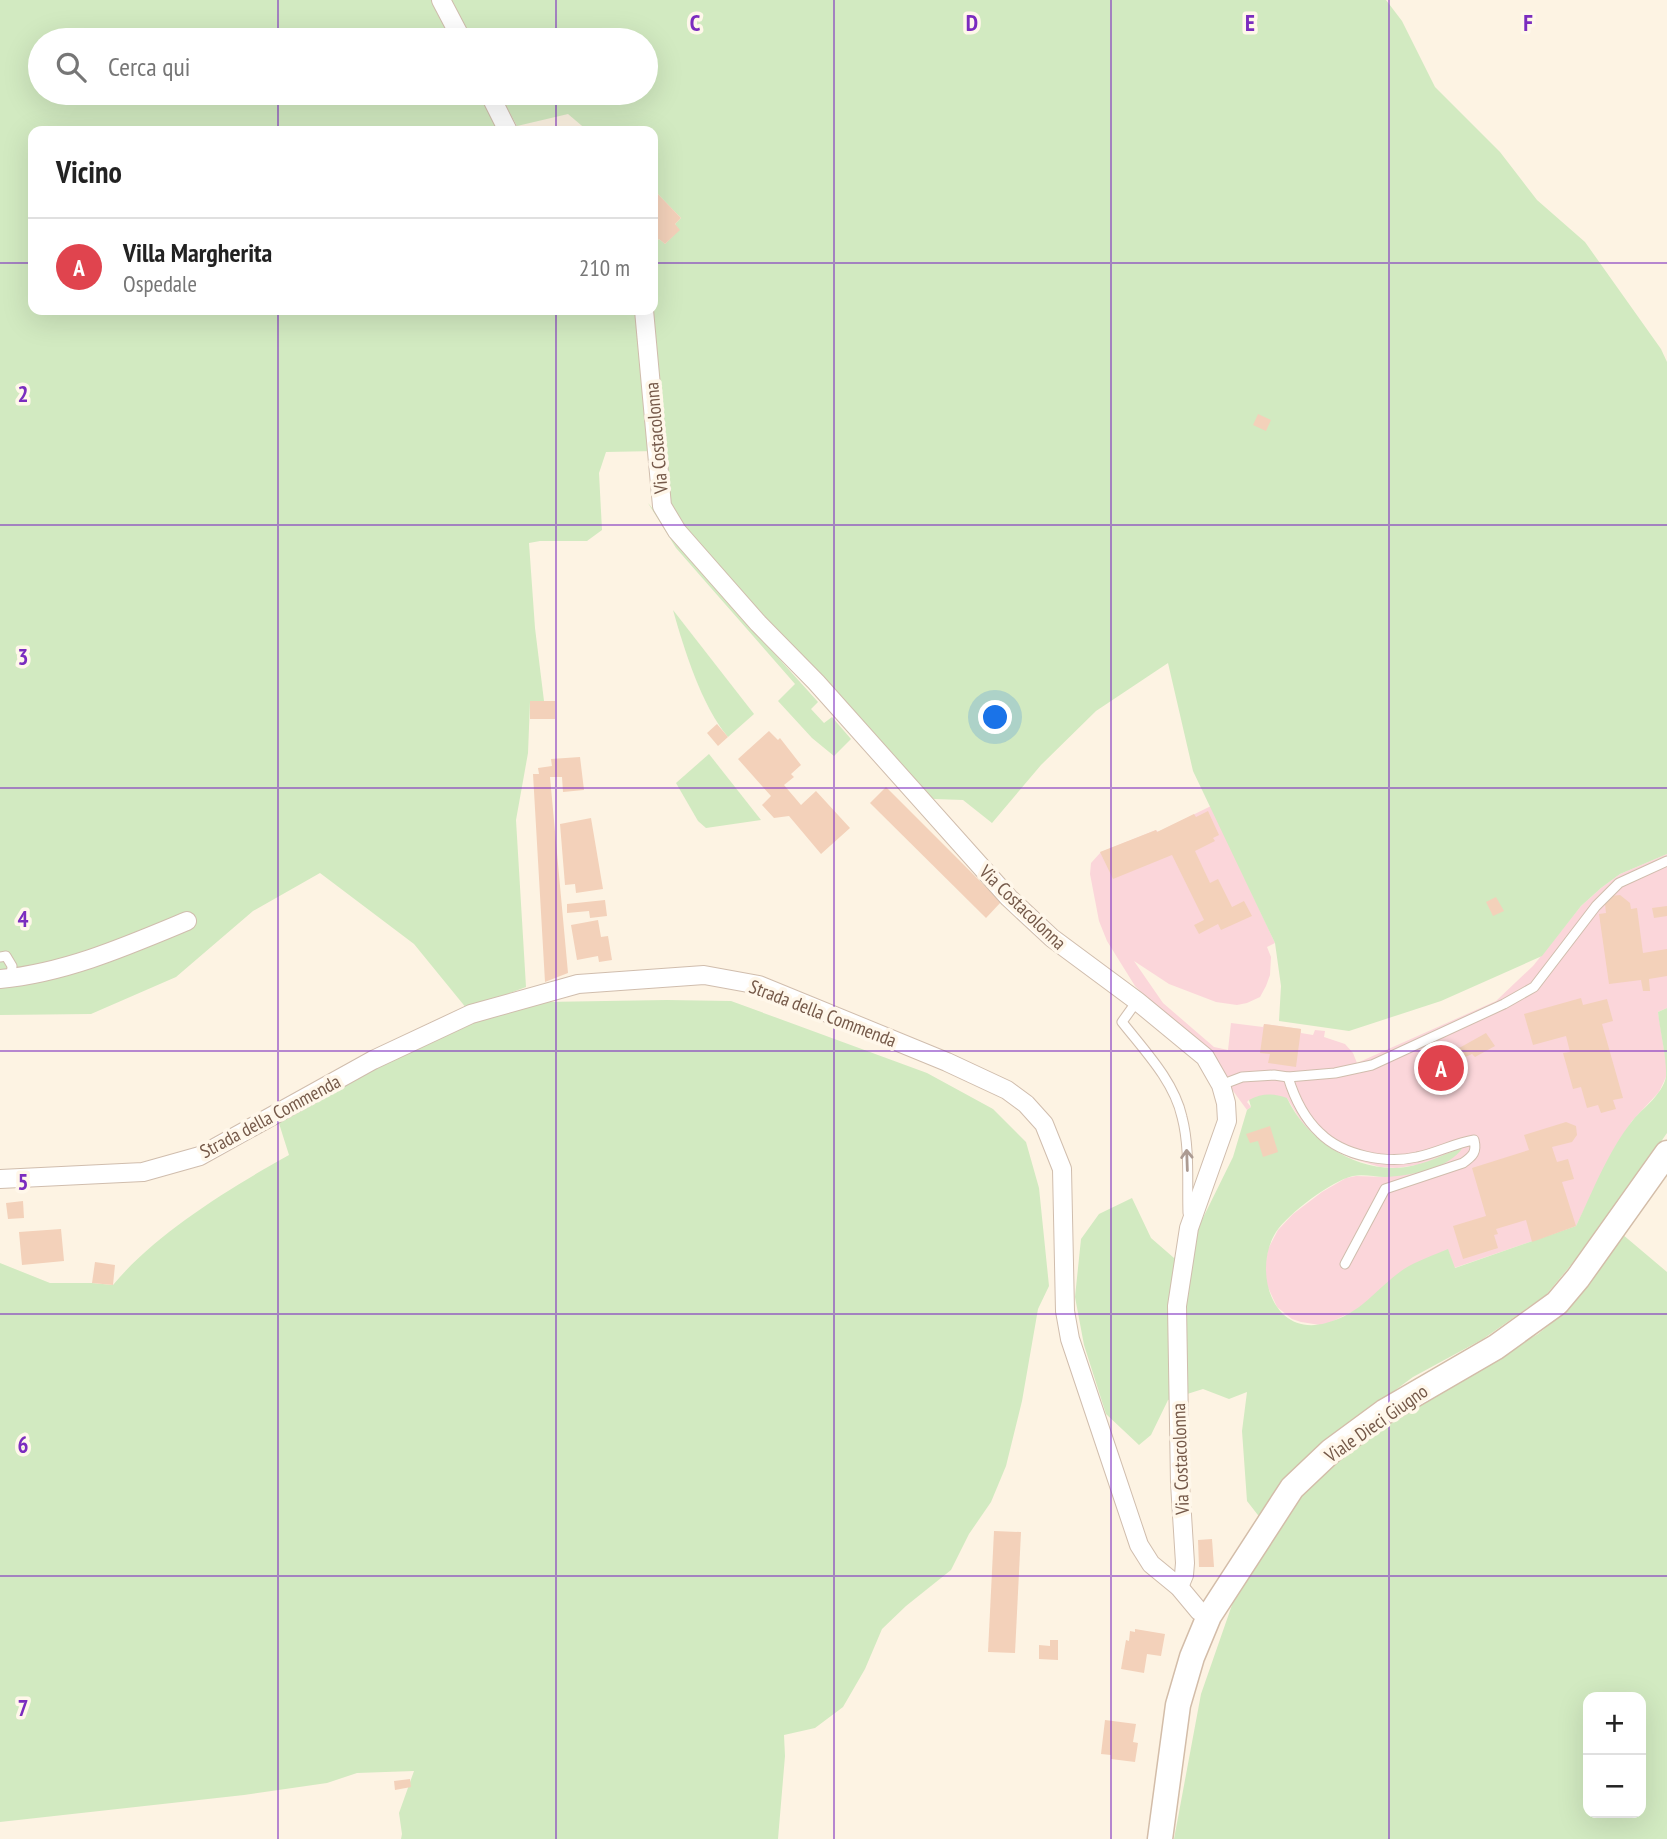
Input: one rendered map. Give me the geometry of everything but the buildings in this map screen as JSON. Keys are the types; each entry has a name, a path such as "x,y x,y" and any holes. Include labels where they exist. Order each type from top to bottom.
{"main road":[{"name":"Viale Dieci Giugno","path":"1160,1839 1178,1705 1192,1657 1209,1616 1292,1488 1331,1451 1384,1412 1496,1347 1558,1303 1667,1153"}],"street":[{"path":"441,0 456,28"},
{"path":"495,105 506,126"},
{"name":"Via Costacolonna","path":"644,315 662,506 677,531 1009,898 1052,938 1137,1001 1205,1057 1221,1085 1227,1121 1189,1228 1177,1306 1180,1483 1185,1563 1179,1587"},
{"path":"6,978 70,965 187,921"},
{"name":"Strada della Commenda","path":"0,1179 144,1172 200,1156 373,1060 471,1014 578,984 704,975 760,985 947,1062 1007,1090 1026,1104 1044,1125 1062,1169 1065,1311 1070,1339 1139,1545 1151,1563 1179,1587 1199,1611 1209,1616"}],"lane":[{"path":"1221,1085 1242,1077 1335,1073 1372,1065 1472,1020 1534,987 1596,906 1619,883 1667,861"},
{"path":"0,957 6,956 12,966 6,978"},
{"path":"1137,1001 1122,1022 1159,1070 1182,1114 1186,1138 1189,1228"},
{"path":"1288,1077 1293,1095 1321,1135 1351,1152 1385,1159 1415,1158 1474,1140 1474,1155 1463,1163 1385,1189 1345,1264"}],"shaded area":[{"path":"1211,806 1275,943 1267,947 1271,957 1266,986 1260,997 1247,1003 1237,1005 1216,1002 1169,984 1134,961 1163,1003 1214,1047 1228,1050 1231,1023 1263,1027 1264,1024 1301,1029 1301,1033 1313,1035 1315,1030 1325,1031 1324,1037 1345,1044 1357,1063 1496,1001 1533,966 1581,906 1601,888 1620,874 1667,854 1667,1008 1658,1012 1666,1077 1659,1092 1632,1121 1614,1149 1576,1226 1454,1268 1448,1250 1395,1277 1370,1301 1329,1323 1320,1325 1301,1322 1292,1319 1277,1307 1266,1283 1266,1260 1268,1249 1278,1230 1293,1214 1346,1178 1386,1177 1462,1148 1417,1165 1380,1167 1350,1158 1322,1142 1304,1126 1287,1098 1249,1100 1247,1102 1251,1107 1247,1110 1220,1073 1135,986 1107,941 1099,921 1090,874 1091,863 1101,852 1156,830 1158,832"}],"green space":[{"path":"0,0 436,0 450,28 28,28 28,105 489,105 499,126 28,126 28,315 658,315 658,240 665,244 679,230 675,224 681,218 658,194 658,126 582,126 568,114 517,126 506,105 658,105 658,28 465,28 450,0 1386,0 1402,21 1435,87 1500,152 1537,200 1585,242 1661,349 1667,362 1667,854 1620,874 1601,888 1581,906 1542,956 1441,1001 1349,1031 1279,1021 1281,986 1275,943 1193,771 1168,663 1096,711 1041,765 992,823 963,800 934,799 922,790 677,531 656,451 606,452 599,473 602,530 587,541 529,543 544,701 530,702 528,753 516,820 526,987 467,1009 414,944 320,873 253,911 176,977 91,1014 0,1015"},
{"path":"648,503 818,702 811,709 824,723 832,717 851,739 834,756 812,738 778,701 795,684 676,548"},
{"path":"673,610 754,714 728,737 702,694"},
{"path":"709,754 761,820 706,828 698,821 676,783"},
{"path":"731,1001 927,1073 993,1109 1026,1142 1039,1188 1049,1286 1038,1309 1022,1401 1006,1466 991,1502 969,1534 951,1570 882,1629 865,1669 843,1707 815,1728 784,1735 785,1756 778,1839 401,1839 399,1813 414,1771 357,1773 327,1783 244,1795 0,1822 0,1263 50,1283 113,1285 150,1247 195,1213 289,1155 276,1114 471,1014 544,1002"},
{"path":"1667,1008 1667,1133 1600,1230 1546,1295 1483,1339 1413,1377 1326,1441 1261,1519 1247,1501 1242,1431 1247,1392 1229,1399 1203,1389 1168,1400 1151,1435 1139,1445 1106,1414 1084,1345 1075,1297 1081,1239 1099,1214 1132,1198 1151,1238 1174,1258 1198,1228 1233,1157 1247,1110 1251,1107 1249,1100 1268,1094 1287,1098 1307,1128 1321,1141 1353,1160 1370,1165 1388,1168 1413,1166 1463,1147 1449,1161 1417,1173 1385,1177 1357,1175 1344,1179 1311,1199 1282,1224 1269,1247 1266,1264 1272,1297 1280,1311 1292,1320 1307,1325 1326,1323 1359,1307 1404,1269 1448,1249 1455,1268 1576,1226 1616,1145 1664,1083 1665,1062 1658,1012"},
{"path":"1622,1234 1667,1272 1667,1839 1174,1839 1201,1694 1233,1602 1266,1538 1308,1481 1367,1433 1538,1334 1565,1312"}],"place":[{"name":"Villa Margherita","path":"1441,1068"}]}
